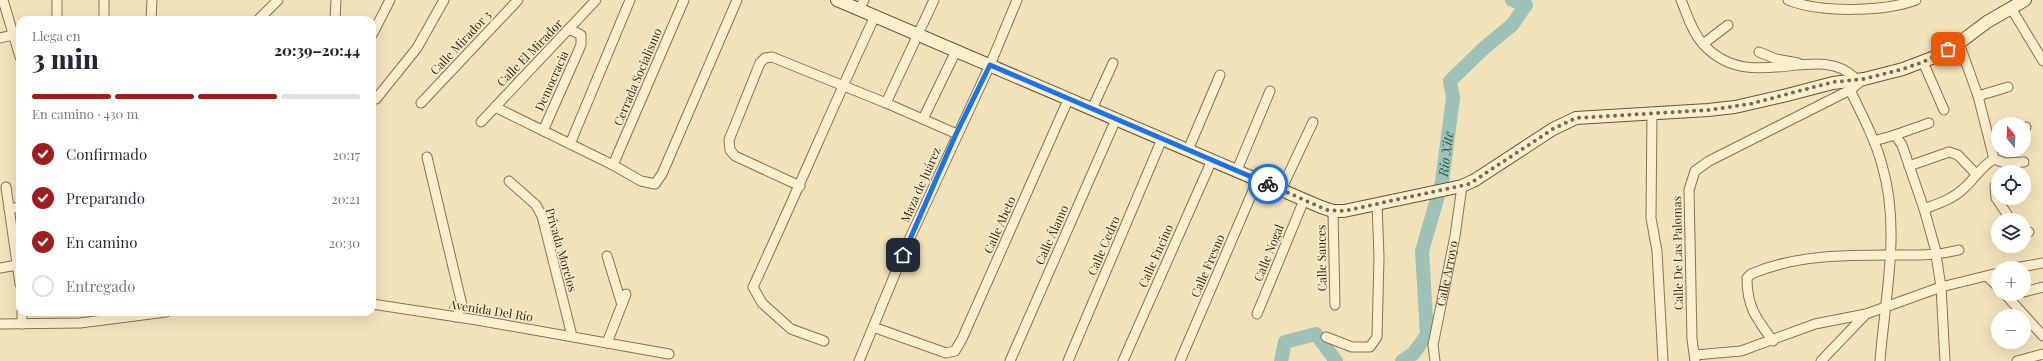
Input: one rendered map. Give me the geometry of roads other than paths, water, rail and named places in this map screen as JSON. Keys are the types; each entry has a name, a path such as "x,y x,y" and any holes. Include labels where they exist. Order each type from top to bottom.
{"street":[{"path":"3,0 16,45"},
{"path":"57,0 57,16"},
{"path":"104,0 104,16"},
{"path":"152,0 152,16"},
{"path":"262,16 278,0"},
{"path":"335,16 336,0"},
{"path":"376,27 390,0"},
{"path":"376,99 417,48 444,0"},
{"name":"Calle Mirador 3","path":"421,103 518,0"},
{"name":"Calle El Mirador","path":"481,122 596,0"},
{"path":"570,144 630,0"},
{"name":"Cerrada Socialismo","path":"613,164 684,0"},
{"path":"495,107 613,164 641,181 655,184 662,174 737,0"},
{"path":"837,0 862,5 875,16 918,35 1068,100 1333,211 1344,211 1458,187 1475,180 1571,119 1708,110 1750,104 1923,62 1959,43 1987,22 2025,0"},
{"path":"886,103 934,0"},
{"name":"Maza de Juárez","path":"859,361 909,240 956,134 990,65 1017,0"},
{"path":"1681,0 1698,37 1703,44 1733,65 1774,69 1803,64 1824,64 1841,68 1859,78"},
{"path":"1788,0 1828,8 1861,10 1916,0"},
{"path":"2011,8 2043,61"},
{"path":"824,341 791,329 762,303 753,287 800,186 842,86 875,16"},
{"path":"1703,44 1728,25"},
{"name":"Democracia","path":"543,131 582,41 581,36 569,29"},
{"path":"0,38 13,35"},
{"path":"1959,43 1991,130"},
{"path":"923,119 956,51"},
{"path":"1759,52 1776,59 1803,64"},
{"path":"800,186 735,156 730,150 729,140 760,62 765,58 772,57 886,103 956,134"},
{"path":"1923,62 1944,110"},
{"path":"1092,109 1113,63"},
{"path":"1188,150 1220,75"},
{"name":"Calle De Las Palomas","path":"1695,358 1692,339 1689,190 1695,171 1709,162 1850,90 1859,78"},
{"path":"1978,96 2008,87"},
{"path":"1850,90 1874,142 1888,191 1892,223 1891,255 1884,308 1880,361"},
{"path":"1237,170 1270,92"},
{"name":"Calle Abeto","path":"873,327 946,353 956,351 1068,100"},
{"path":"1652,113 1651,218 1658,263 1663,361"},
{"name":"Calle Álamo","path":"1010,361 1116,119"},
{"path":"1281,190 1313,122"},
{"path":"1874,142 1929,123"},
{"path":"1895,135 1902,145 1924,209 1936,256 1941,287 1946,361"},
{"name":"Calle Cedro","path":"1068,361 1162,139"},
{"path":"1908,166 1949,152 1958,155 1976,174"},
{"path":"427,157 462,305 456,317"},
{"path":"1994,157 1994,160 2000,165"},
{"name":"Calle Encino","path":"1123,361 1212,160"},
{"path":"1924,209 1952,198 1963,190 1985,165 1994,160"},
{"path":"2014,165 2024,162"},
{"name":"Calle Fresno","path":"1180,361 1258,179"},
{"name":"Privada Morelos","path":"510,181 536,205 542,216 572,336"},
{"path":"6,187 16,258"},
{"name":"Calle Arroyo","path":"1435,361 1433,346 1455,236 1458,187"},
{"name":"Calle Nogal","path":"1256,314 1304,200"},
{"path":"1326,337 1352,347 1366,348 1373,345 1378,337 1379,272 1377,203"},
{"path":"9,209 16,208"},
{"name":"Calle Sauces","path":"1333,211 1335,305"},
{"path":"1772,341 1753,314 1747,290 1747,278 1751,274 1800,259 1891,255 1936,256 1959,250"},
{"path":"607,256 622,305"},
{"path":"2031,265 2043,263"},
{"path":"0,268 16,265"},
{"path":"1695,358 1741,351 1772,341 1815,324 1866,314 1941,287 1991,275"},
{"path":"1988,276 1991,279"},
{"path":"2031,290 2043,287"},
{"path":"607,343 626,294"},
{"path":"2012,301 2043,336"},
{"name":"Avenida Del Río","path":"376,305 572,336 669,354"},
{"path":"1820,361 1866,314"},
{"path":"22,316 22,324"},
{"path":"0,324 84,322 133,316"},
{"path":"2017,361 2043,354"}],"waterway":[{"name":"Rio Xite","path":"1402,361 1413,354 1427,335 1422,251 1442,182 1453,98 1450,81 1483,49 1512,25 1526,5 1512,0"},
{"name":"Rio Xite","path":"1281,361 1285,342 1316,334 1336,361"}]}
